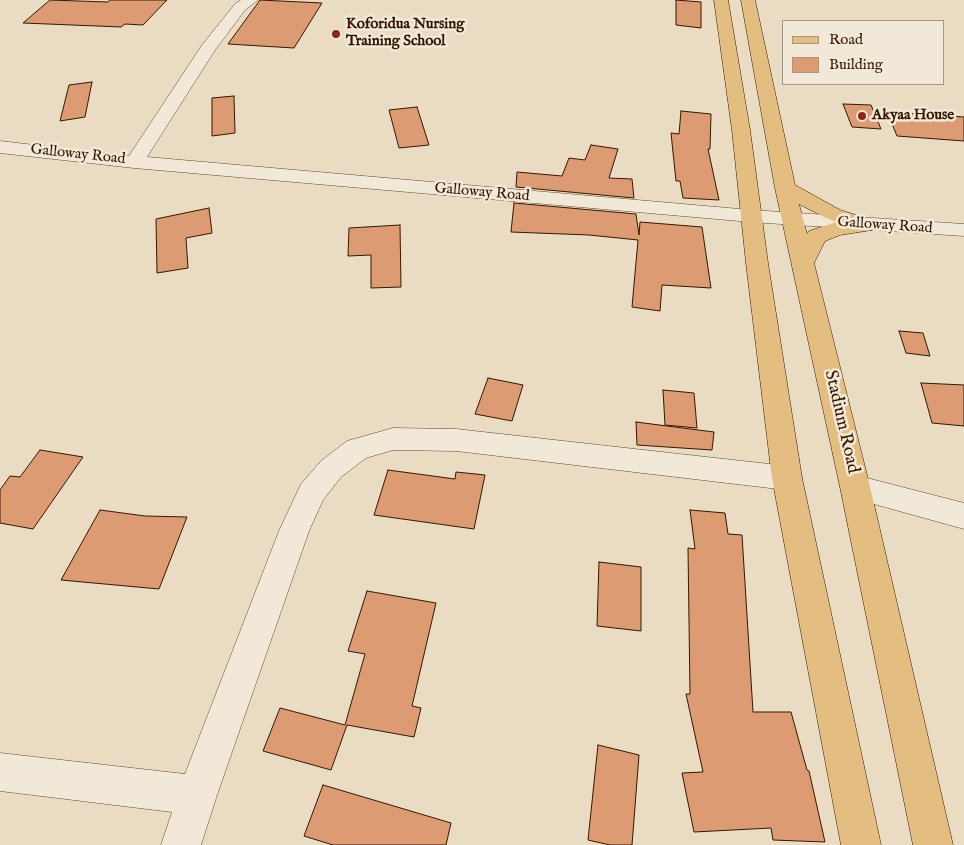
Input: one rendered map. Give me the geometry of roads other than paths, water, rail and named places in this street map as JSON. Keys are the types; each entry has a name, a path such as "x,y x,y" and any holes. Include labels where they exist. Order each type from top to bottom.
{"main road":[{"path":"721,0 741,130 787,478 861,845"},
{"name":"Stadium Road","path":"748,0 785,188 802,264 826,354 933,845"},
{"path":"785,188 833,214 864,225"},
{"path":"802,264 813,240 817,236 836,229 864,225"}],"street":[{"path":"134,162 208,48 240,7 251,0"},
{"name":"Galloway Road","path":"0,147 134,162 752,216 864,225 964,230"},
{"path":"181,845 197,795 294,530 312,493 330,469 357,449 393,440 456,440 787,478"},
{"path":"855,487 964,516"},
{"path":"0,772 197,795"}],"place":[{"name":"Koforidua Nursing Training School","path":"336,34"},
{"name":"Akyaa House","path":"862,116"}]}
